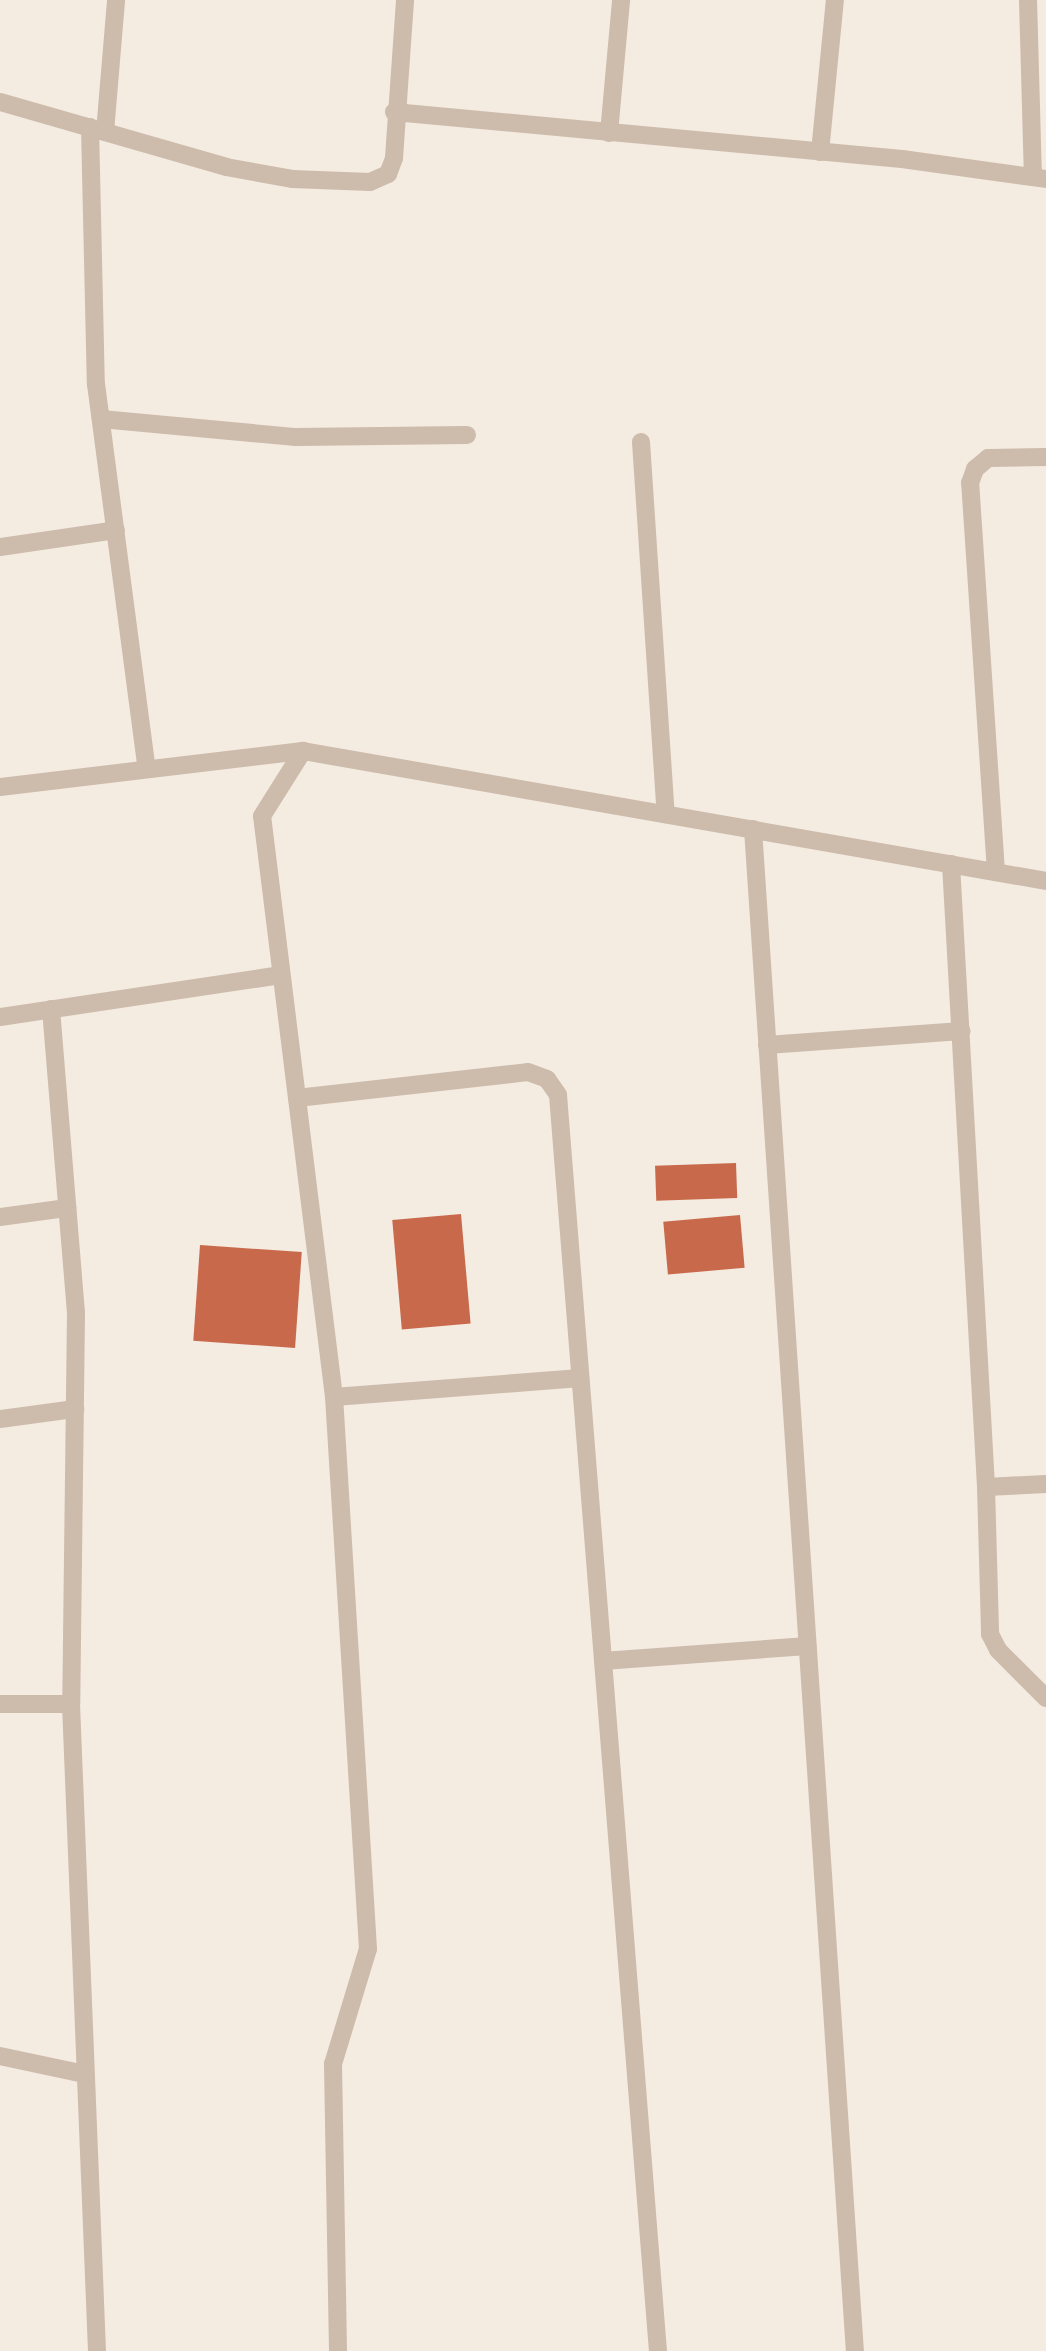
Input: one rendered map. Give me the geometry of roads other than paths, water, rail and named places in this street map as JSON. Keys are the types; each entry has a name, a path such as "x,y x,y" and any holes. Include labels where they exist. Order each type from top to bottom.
{"street":[{"path":"116,0 97,130 96,384 147,769"},
{"path":"0,102 237,169 292,178 370,182 388,174 394,158 394,112 405,0"},
{"path":"609,133 621,0"},
{"path":"820,152 835,0"},
{"path":"394,112 820,152 1039,178 1028,0"},
{"path":"101,419 296,437 467,435"},
{"path":"641,442 666,814"},
{"path":"996,872 970,482 975,469 988,458 1046,457"},
{"path":"0,547 116,530"},
{"path":"303,751 262,816 334,1397 368,1949 332,2064 338,2351"},
{"path":"0,787 303,751 1046,881"},
{"path":"753,829 855,2351"},
{"path":"951,864 986,1487 990,1634 998,1650 1046,1698"},
{"path":"0,1017 281,975"},
{"path":"51,1009 76,1313 71,1704 97,2351"},
{"path":"767,1045 961,1031"},
{"path":"296,1098 528,1072 547,1079 558,1095 658,2351"},
{"path":"0,1217 67,1208"},
{"path":"334,1397 580,1378"},
{"path":"0,1419 75,1409"},
{"path":"986,1487 1046,1483"},
{"path":"603,1661 807,1646"},
{"path":"0,1704 71,1704"},
{"path":"0,2056 85,2074"}]}
